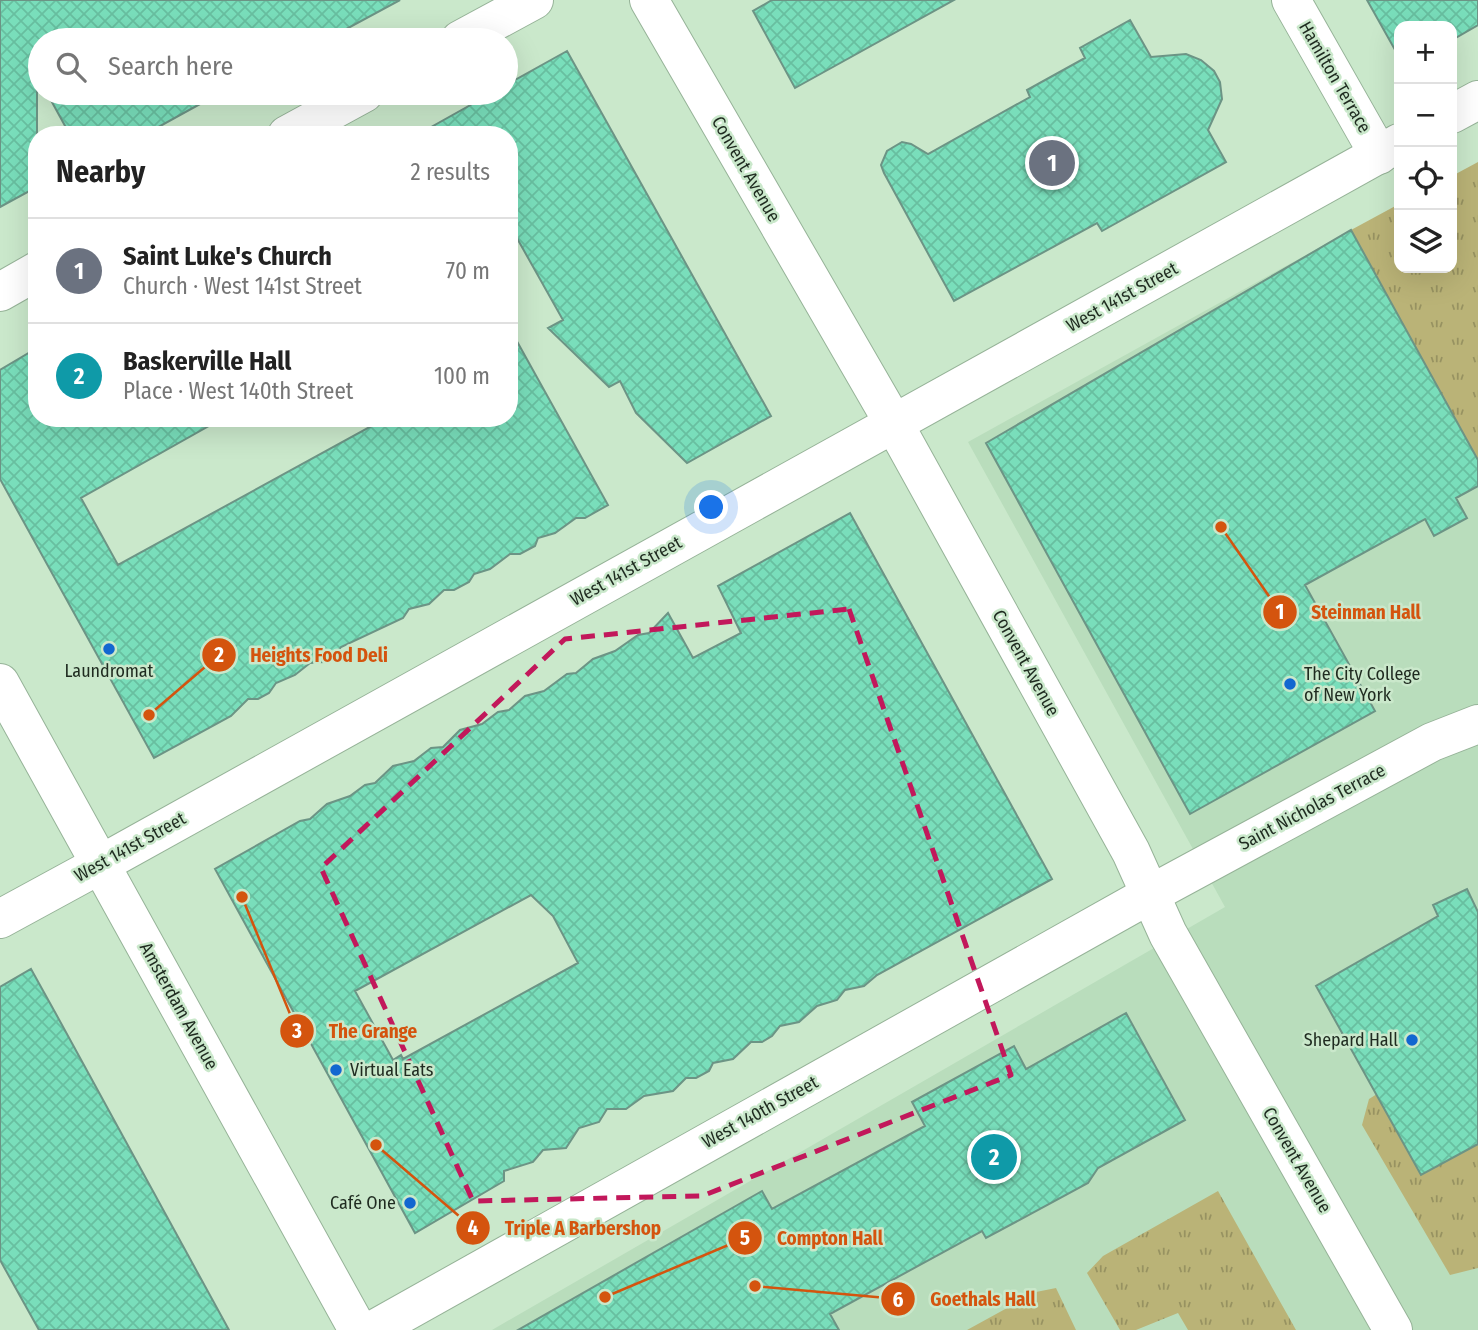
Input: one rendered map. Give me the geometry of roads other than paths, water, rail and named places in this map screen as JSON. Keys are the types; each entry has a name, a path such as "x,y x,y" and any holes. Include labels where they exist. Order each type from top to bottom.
{"street":[{"path":"482,28 534,0"},
{"name":"Convent Avenue","path":"649,0 893,422 1131,852 1149,895 1394,1330"},
{"name":"Hamilton Terrace","path":"1291,0 1389,149"},
{"path":"1457,111 1478,100"},
{"path":"304,126 342,105"},
{"name":"West 141st Street","path":"0,919 1389,149"},
{"path":"0,292 28,276"},
{"name":"Amsterdam Avenue","path":"0,683 359,1330"},
{"name":"Saint Nicholas Terrace","path":"1149,895 1432,742 1478,724"},
{"name":"West 140th Street","path":"373,1330 1149,895"}],"place":[{"name":"Saint Luke's Church","path":"1052,163"},
{"name":"Steinman Hall","path":"1221,527"},
{"name":"Laundromat","path":"109,649"},
{"name":"The City College of New York","path":"1290,684"},
{"name":"Heights Food Deli","path":"149,715"},
{"name":"The Grange","path":"242,897"},
{"name":"Shepard Hall","path":"1412,1040"},
{"name":"Virtual Eats","path":"336,1070"},
{"name":"Triple A Barbershop","path":"376,1145"},
{"name":"Baskerville Hall","path":"994,1157"},
{"name":"Café One","path":"410,1203"},
{"name":"Goethals Hall","path":"755,1286"},
{"name":"Compton Hall","path":"605,1297"}]}
